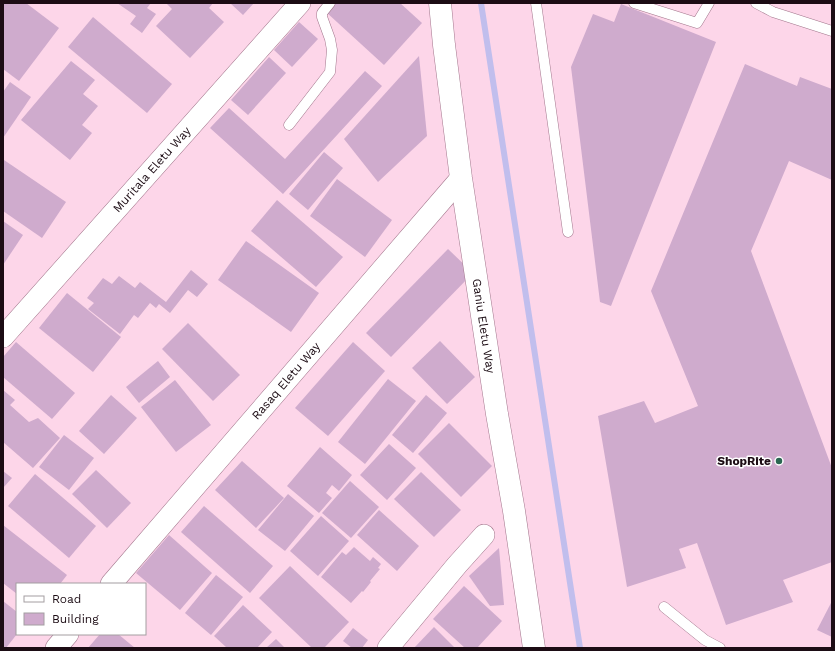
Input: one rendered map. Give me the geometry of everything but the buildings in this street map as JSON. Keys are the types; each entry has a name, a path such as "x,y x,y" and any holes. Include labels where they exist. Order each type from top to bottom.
{"street":[{"name":"Muritala Eletu Way","path":"3,337 300,3"},
{"name":"Ganiu Eletu Way","path":"440,3 461,178 497,414 514,511 534,648"},
{"name":"Rasaq Eletu Way","path":"112,583 461,178"},
{"path":"388,648 484,535"},
{"path":"56,648 67,635"}],"lane":[{"path":"289,124 330,72 332,50 322,14 330,3"},
{"path":"536,3 568,232"},
{"path":"634,3 697,23 709,3"},
{"path":"756,3 773,12 832,31"},
{"path":"664,607 704,640 720,648"}],"waterway":[{"path":"481,3 580,648"}],"place":[{"name":"ShopRite","path":"779,461"}]}
